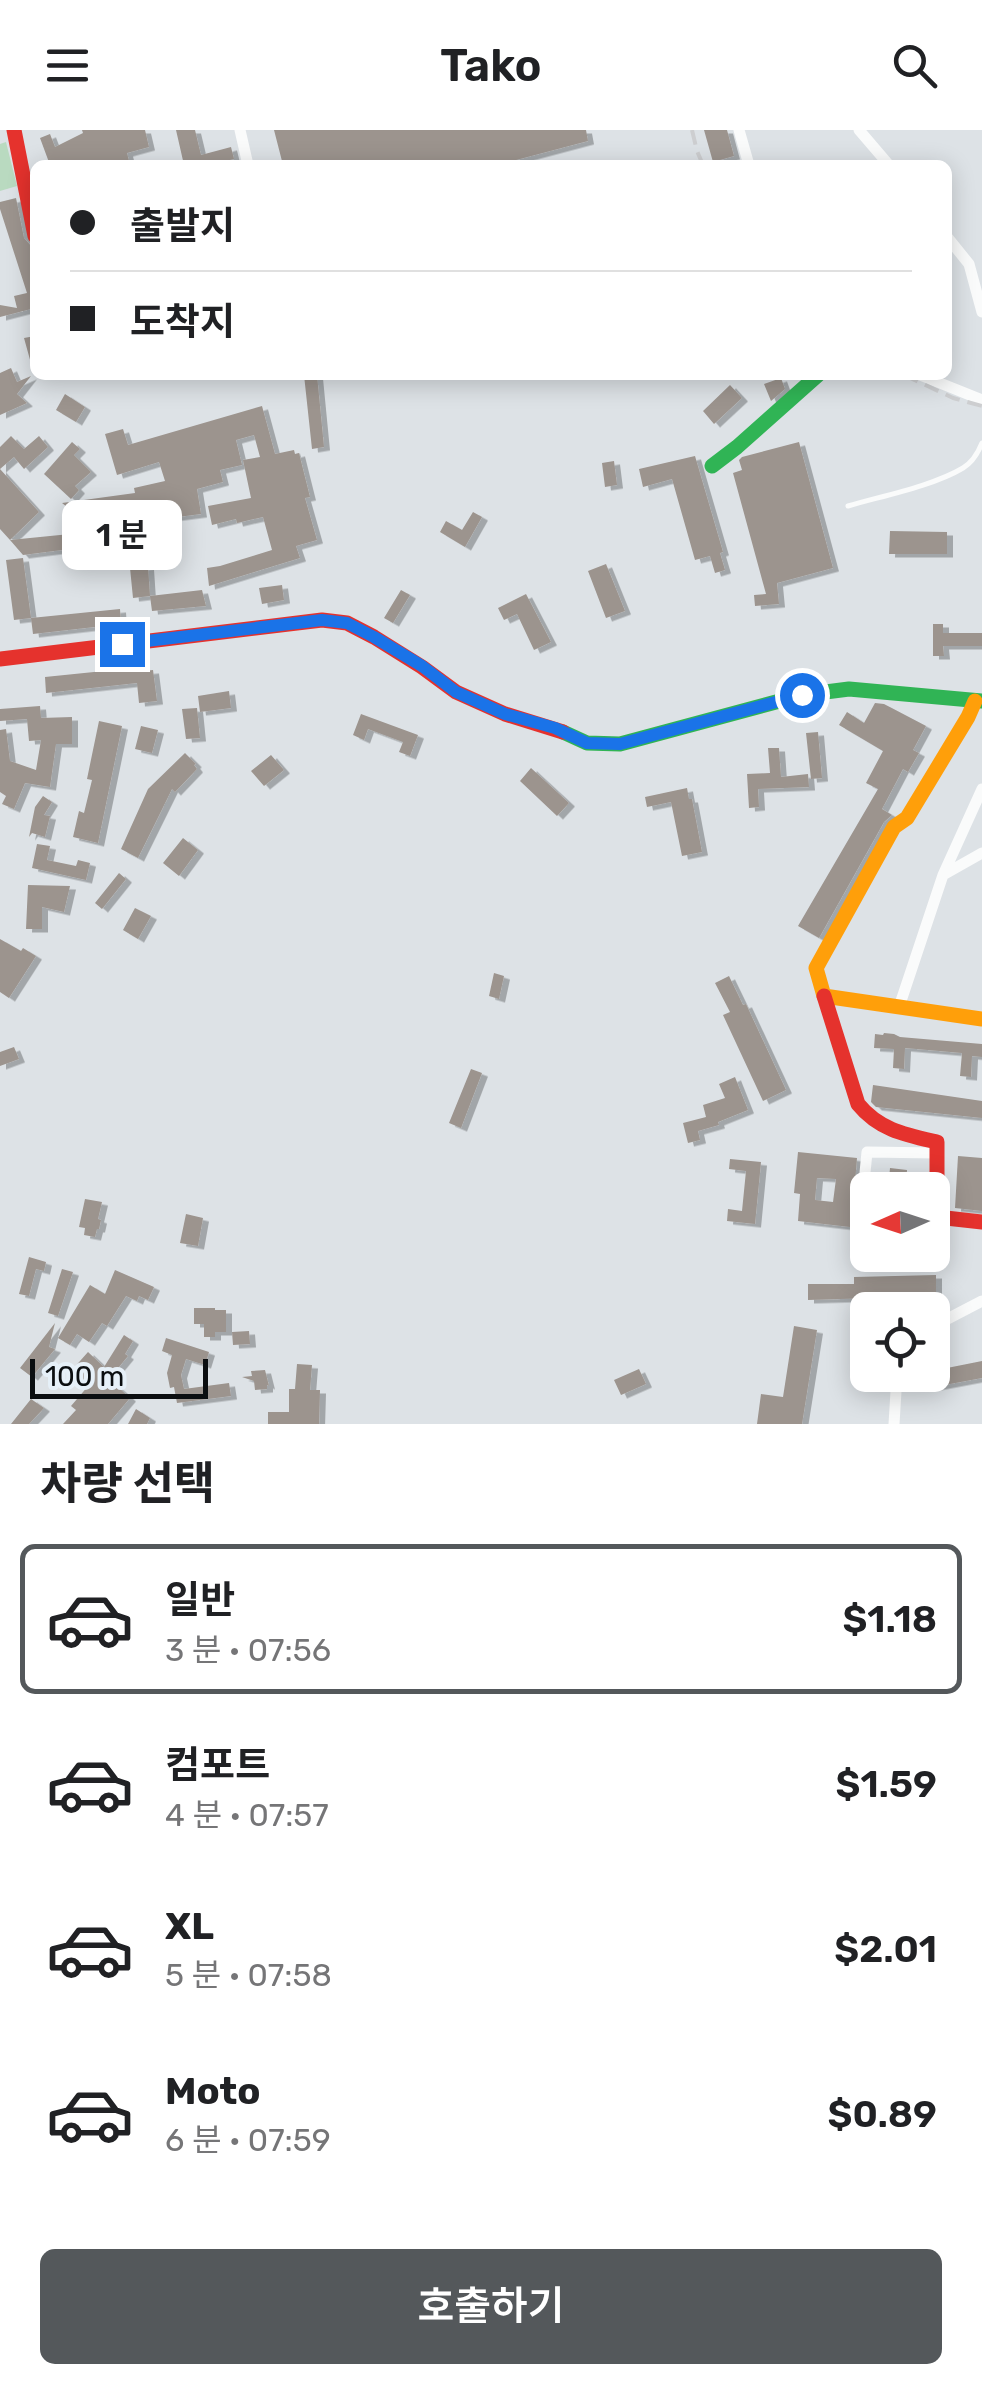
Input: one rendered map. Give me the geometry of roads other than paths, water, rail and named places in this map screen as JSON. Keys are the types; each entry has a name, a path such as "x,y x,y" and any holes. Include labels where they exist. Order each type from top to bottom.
{"street":[{"path":"14,130 30,211"},
{"path":"240,130 247,160"},
{"path":"739,130 748,160"},
{"path":"858,130 885,160"},
{"path":"952,243 969,264 982,312"},
{"path":"712,466 812,380"},
{"path":"932,380 982,400"},
{"path":"0,659 322,620 347,623 422,666 456,692 587,743 620,744 802,695 848,689 979,701 907,818 894,827 816,968 858,1104 880,1127 938,1142 937,1172"},
{"path":"899,1007 944,875 982,789"},
{"path":"944,875 982,853"},
{"path":"824,996 982,1019"},
{"path":"865,1172 866,1152 938,1153"},
{"path":"950,1221 982,1222"},
{"path":"950,1317 982,1301"},
{"path":"894,1424 896,1392"}],"lane":[{"path":"848,506 948,475 966,466 982,443"}],"railway":[{"path":"692,130 701,160"},
{"path":"915,380 982,406"}]}
